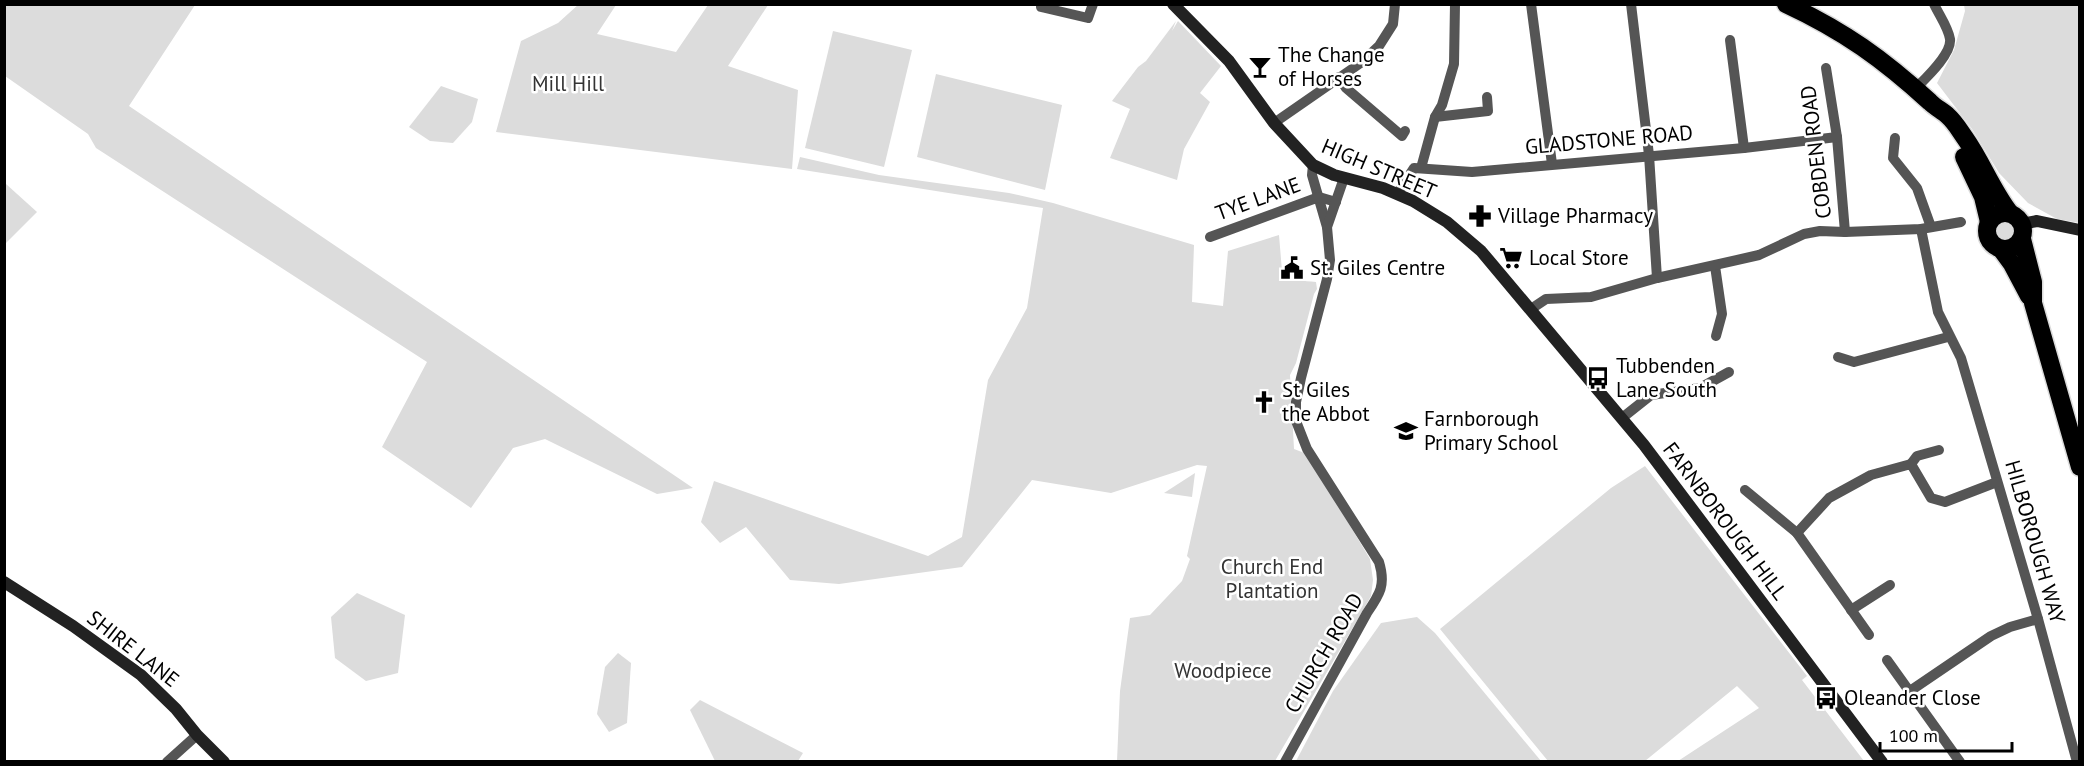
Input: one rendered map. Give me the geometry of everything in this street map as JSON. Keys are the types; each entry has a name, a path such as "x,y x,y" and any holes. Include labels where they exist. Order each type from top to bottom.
{"highway":[{"path":"1786,4 1858,43 1885,62 1948,116 1966,138 2001,201 2018,225 2033,282 2033,303"},
{"path":"1932,104 1974,176 1983,197 1989,222 1988,238 2001,249 2012,264 2033,303 2079,466"},
{"path":"1989,222 1998,214 2018,225"},
{"path":"2001,249 2013,247 2018,225"}],"main road":[{"name":"HIGH STREET","path":"1173,4 1229,61 1274,123 1313,165 1344,178 1397,194 1434,213 1469,239 1531,309"},
{"path":"2018,225 2037,221 2079,230"},
{"name":"FARNBOROUGH HILL","path":"1531,309 1644,445 1882,762"},
{"name":"SHIRE LANE","path":"4,582 73,626 141,675 176,709 197,735 224,762"}],"street":[{"path":"1041,7 1088,18 1093,4"},
{"path":"1274,123 1362,62 1379,46 1393,24 1395,4"},
{"path":"1397,194 1411,171 1414,168 1420,168 1435,117 1442,105 1454,64 1455,4"},
{"path":"1531,4 1552,164"},
{"path":"1631,4 1649,155 1657,279"},
{"path":"1916,88 1950,46 1948,32 1934,4"},
{"path":"1731,40 1744,148"},
{"name":"COBDEN ROAD","path":"1826,68 1838,137 1845,232"},
{"path":"1339,77 1346,88 1402,136 1405,131"},
{"path":"1435,117 1488,111 1487,97"},
{"name":"GLADSTONE ROAD","path":"1420,168 1473,172 1744,148 1838,137"},
{"name":"HILBOROUGH WAY","path":"1895,138 1893,158 1917,188 1926,228 1938,312 1948,337 1961,358 2038,619 2077,762"},
{"name":"CHURCH ROAD","path":"1285,762 1367,613 1380,595 1383,576 1379,562 1307,449 1296,421 1296,402 1301,378 1330,260 1327,227 1311,171 1313,165"},
{"name":"CHURCH ROAD","path":"1327,227 1344,178"},
{"path":"1319,197 1336,202"},
{"name":"TYE LANE","path":"1210,237 1319,197"},
{"path":"1531,309 1546,299 1591,297 1759,255 1804,234 1820,231 1926,228 1961,222"},
{"path":"1715,266 1722,314 1716,336"},
{"path":"1838,357 1854,362 1948,337"},
{"path":"1622,418 1651,395 1700,388 1729,372"},
{"path":"1797,533 1830,498 1871,475 1911,465 1917,456 1939,450"},
{"path":"1911,465 1931,498 1945,502 1997,482"},
{"path":"1745,490 1797,533 1869,635"},
{"path":"1851,609 1890,585"},
{"path":"1910,691 1991,636 2010,627 2038,619"},
{"path":"1887,660 1960,762"},
{"path":"168,762 197,735"}],"green space":[{"path":"5,4 195,5 129,106 693,488 657,494 545,439 513,448 471,508 382,447 427,362 96,148 88,134 5,76"},
{"name":"Mill Hill","path":"579,4 616,5 597,34 676,52 708,5 768,5 728,66 798,90 792,169 496,132 521,41 558,23"},
{"path":"1964,5 2079,5 2079,223 2057,219 2028,203 1999,173 1972,129 1937,83 1954,50 1965,11"},
{"path":"1176,21 1172,31 1178,21 1221,66 1200,93 1210,102 1184,149 1177,180 1110,158 1130,109 1112,101"},
{"path":"833,31 912,50 884,167 805,148"},
{"path":"936,74 1062,105 1045,190 917,157"},
{"path":"441,86 478,99 472,122 453,143 430,141 409,127"},
{"path":"800,157 879,175 1009,193 1053,203 1194,245 1192,302 1223,306 1228,251 1279,235 1282,271 1293,278 1316,282 1317,289 1296,363 1290,375 1294,449 1307,454 1370,559 1373,580 1371,596 1275,761 1117,761 1120,691 1130,618 1150,615 1182,581 1190,559 1187,556 1207,466 1197,465 1111,493 1032,480 962,567 839,584 790,580 746,527 720,543 701,522 714,481 928,556 962,537 988,380 1027,308 1043,208 797,169"},
{"path":"6,184 37,212 5,244 4,186"},
{"path":"2005,218 2014,222 2018,231 2014,240 2005,244 1996,240 1992,231 1996,222"},
{"path":"1645,466 1807,676 1802,680 1864,761 1678,761 1759,708 1737,686 1645,761 1548,761 1440,629 1611,488"},
{"path":"1195,473 1192,497 1164,493"},
{"path":"357,593 405,615 398,673 366,681 335,658 331,617"},
{"path":"1417,617 1435,633 1541,761 1296,761 1333,691 1381,623"},
{"path":"618,653 631,663 627,723 609,732 597,714 605,667"},
{"path":"700,700 803,753 798,761 715,761 690,710"}],"place":[{"name":"The Change of Horses","path":"1260,67"},
{"name":"Village Pharmacy","path":"1480,216"},
{"name":"Local Store","path":"1511,258"},
{"name":"St. Giles Centre","path":"1292,268"},
{"name":"Tubbenden Lane South","path":"1598,378"},
{"name":"St Giles the Abbot","path":"1264,402"},
{"name":"Farnborough Primary School","path":"1406,431"},
{"name":"Oleander Close","path":"1826,698"}],"park label":[{"name":"Church End Plantation","path":"1272,579"},
{"name":"Woodpiece","path":"1223,671"}]}
